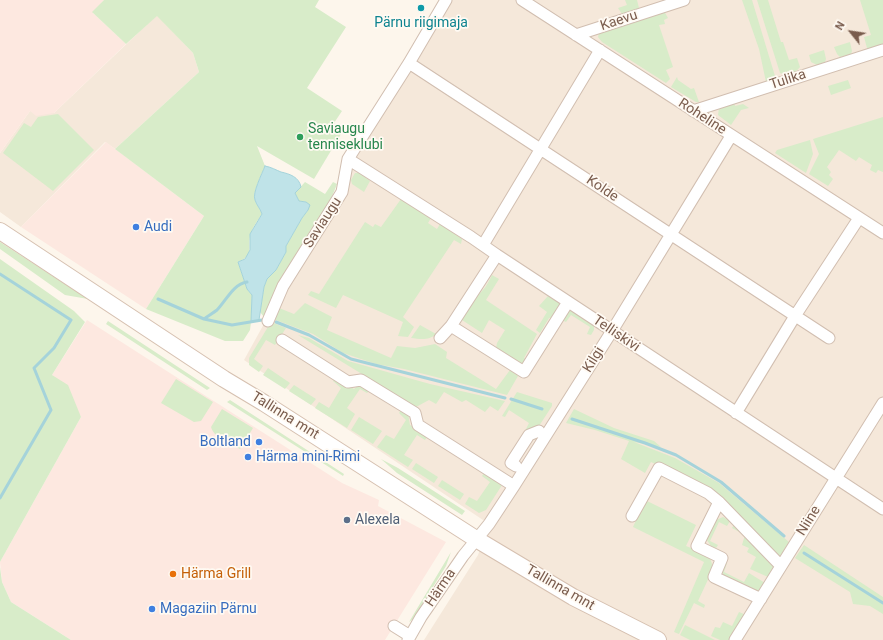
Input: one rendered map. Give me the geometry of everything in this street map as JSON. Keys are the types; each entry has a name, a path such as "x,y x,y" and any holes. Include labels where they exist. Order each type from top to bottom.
{"main road":[{"name":"Tallinna mnt","path":"0,231 224,379 476,538 573,597 658,640"}],"street":[{"name":"Saviaugu","path":"268,320 283,286 342,192 348,160 409,63 446,0"},
{"name":"Roheline","path":"522,0 883,233"},
{"name":"Kaevu","path":"576,35 684,0"},
{"path":"483,245 600,50"},
{"name":"Tulika","path":"693,111 883,50"},
{"name":"Kolde","path":"409,63 829,338"},
{"name":"Kilgi","path":"476,538 489,524 514,486 612,331 731,136"},
{"name":"Telliskivi","path":"348,160 483,245 883,509"},
{"path":"736,413 795,316 858,218"},
{"path":"440,338 451,326 497,255"},
{"path":"451,326 524,372 568,302"},
{"path":"282,340 348,382 361,380 415,412 418,425 514,486"},
{"name":"Niine","path":"735,640 883,403"},
{"path":"516,466 511,463 529,435 539,431"},
{"path":"632,516 659,468 708,493 719,502 781,566"},
{"path":"719,502 697,546 722,558 714,577 761,599"},
{"name":"Härma","path":"409,638 421,617 476,538"},
{"path":"394,626 409,638"}],"shaded area":[{"path":"0,0 104,0 93,13 126,44 54,113 36,116 30,111 0,153"},
{"path":"446,0 883,0 883,640 424,640 478,555 489,524 244,360 421,40"},
{"path":"157,15 193,53 199,72 115,149 105,142 21,227 0,212 0,153 30,111 54,113"},
{"path":"106,142 204,216 146,309 21,227"},
{"path":"87,320 342,483 379,500 378,506 446,542 385,640 71,640 11,602 2,582 0,562 81,417 52,375"}],"green space":[{"path":"104,0 319,0 315,7 346,27 307,88 342,111 334,123 344,129 314,179 257,146 265,166 254,197 262,214 251,233 249,253 244,259 238,262 247,289 252,295 250,330 243,341 225,341 146,309 204,216 115,149 199,72 193,53 157,16 126,44 92,12"},
{"path":"625,0 637,0 639,8 622,14 618,8 627,5"},
{"path":"742,0 752,0 775,76 773,79 766,82 759,49"},
{"path":"757,0 768,0 781,42 783,42 789,60 797,58 800,67 794,72 788,74 780,73"},
{"path":"860,0 883,0 883,44 870,49 867,48 864,37 871,35"},
{"path":"664,11 668,18 664,20 665,24 659,25 673,67 666,70 670,79 666,83 602,42 598,37 599,33"},
{"path":"850,42 852,51 851,54 840,57 834,47"},
{"path":"824,50 826,59 825,62 817,65 811,62 809,55"},
{"path":"677,77 678,80 691,89 694,88 699,102 696,102 671,87"},
{"path":"848,80 851,88 831,95 828,86"},
{"path":"734,102 735,106 743,104 749,108 741,110 731,125 718,115 719,108 721,106"},
{"path":"58,114 94,150 53,191 3,153 24,123 31,127 38,117"},
{"path":"883,117 883,172 878,170 876,173 870,170 872,165 859,157 856,161 839,150 827,167 831,172 829,175 833,179 828,186 809,174 819,154 813,139"},
{"path":"810,140 813,154 806,173 775,153 777,150"},
{"path":"355,173 359,173 370,181 364,192 352,184 351,180"},
{"path":"305,182 325,194 333,182 337,184 329,204 264,317 260,312 264,287 267,279 276,270 286,252 286,246 308,210 306,202 299,201 295,193"},
{"path":"401,199 431,218 428,223 437,229 440,224 462,239 461,244 454,240 403,317 414,327 408,337 398,336 403,322 343,295 336,308 308,295 311,291 319,294 365,222 373,227 375,224 381,227"},
{"path":"0,242 88,299 65,295 0,249"},
{"path":"0,259 74,311 85,322 52,375 68,385 81,417 0,562"},
{"path":"492,275 499,279 486,300 537,334 524,358 529,361 521,365 496,348 497,343 505,330 489,320 482,333 462,320 462,315 466,307 483,289"},
{"path":"548,296 559,303 561,309 557,317 549,318 540,333 536,330 547,312 539,306"},
{"path":"305,303 332,317 327,330 391,358 397,346 415,348 435,344 447,352 446,358 496,389 510,370 518,376 507,395 404,369 376,364 343,353 313,334 273,319 279,308 294,314"},
{"path":"570,310 594,326 594,330 591,335 587,334 590,327 571,315 566,322 562,320 566,312"},
{"path":"108,321 210,388 207,390 106,324"},
{"path":"271,322 286,328 275,345 266,340 254,359 263,366 259,372 249,365 249,358"},
{"path":"420,325 436,334 427,339 411,338"},
{"path":"298,335 309,338 348,361 430,384 505,401 498,411 490,406 485,412 466,400 462,402 444,392 436,404 429,400 416,407"},
{"path":"268,368 290,383 285,389 263,375"},
{"path":"335,377 354,389 359,385 370,390 367,393 360,389 347,408 355,414 347,428 315,408 319,402 329,408 341,388 333,381"},
{"path":"176,379 213,402 201,421 194,422 161,403"},
{"path":"294,385 316,399 311,405 289,391"},
{"path":"517,392 552,403 552,406 539,426 528,432 525,431 529,423 509,410 505,417 502,416"},
{"path":"230,400 344,474 343,476 227,402"},
{"path":"222,409 253,428 240,449 223,440 213,431 211,427"},
{"path":"402,409 408,413 410,425 428,436 425,440 417,435 404,455 413,460 408,467 377,447 386,435 394,439 406,420 399,413"},
{"path":"574,409 614,428 654,441 661,447 634,442 675,458 719,483 789,542 779,558 692,482 651,462 645,473 621,459 629,441 595,430 566,423"},
{"path":"359,417 382,431 373,444 351,430"},
{"path":"381,459 398,468 465,511 462,515 397,473"},
{"path":"416,463 438,477 434,483 412,469"},
{"path":"484,473 502,485 486,510 479,513 465,504 469,497 477,501 490,482 482,476"},
{"path":"442,480 464,494 460,500 438,486"},
{"path":"645,500 696,525 686,546 709,555 712,564 712,571 698,601 705,605 704,608 694,603 679,634 674,632 704,562 633,527"},
{"path":"723,517 730,521 727,526 719,522 710,541 718,545 716,548 711,546 706,539 716,520"},
{"path":"735,523 771,563 774,568 768,577 750,569 756,557 747,552 749,548 742,545 745,535 732,528"},
{"path":"804,545 883,597 883,614 870,606 853,604 850,592 795,558"},
{"path":"451,552 446,566 413,619 409,622"},
{"path":"725,562 727,563 724,572 744,582 749,573 765,583 759,592 756,592 724,576 721,570"},
{"path":"0,567 2,582 11,602 71,640 0,640"},
{"path":"739,612 746,615 731,640 720,640 711,636 715,627 720,628 723,622 732,626"},
{"path":"685,625 715,640 690,640 680,635"}],"water":[{"path":"265,166 296,178 301,187 295,193 299,201 306,202 310,205 286,246 286,252 276,270 267,279 264,287 259,320 251,322 252,295 247,289 238,262 245,259 250,250 250,234 262,214 254,197"}],"waterway":[{"path":"0,274 71,320 54,348 34,368 51,410 0,498"},
{"path":"204,319 217,310 234,289 242,283 247,282"},
{"path":"158,299 204,319 232,325 262,320"},
{"path":"276,322 309,335 351,359 505,398"},
{"path":"511,399 542,409"},
{"path":"572,419 676,455 721,482 784,536"},
{"path":"804,553 883,603"}],"place":[{"name":"Pärnu riigimaja","path":"421,8"},
{"name":"Saviaugu tenniseklubi","path":"300,137"},
{"name":"Audi","path":"136,227"},
{"name":"Boltland","path":"259,442"},
{"name":"Härma mini-Rimi","path":"248,457"},
{"name":"Alexela","path":"347,520"},
{"name":"Härma Grill","path":"173,574"},
{"name":"Magaziin Pärnu","path":"152,609"}]}
